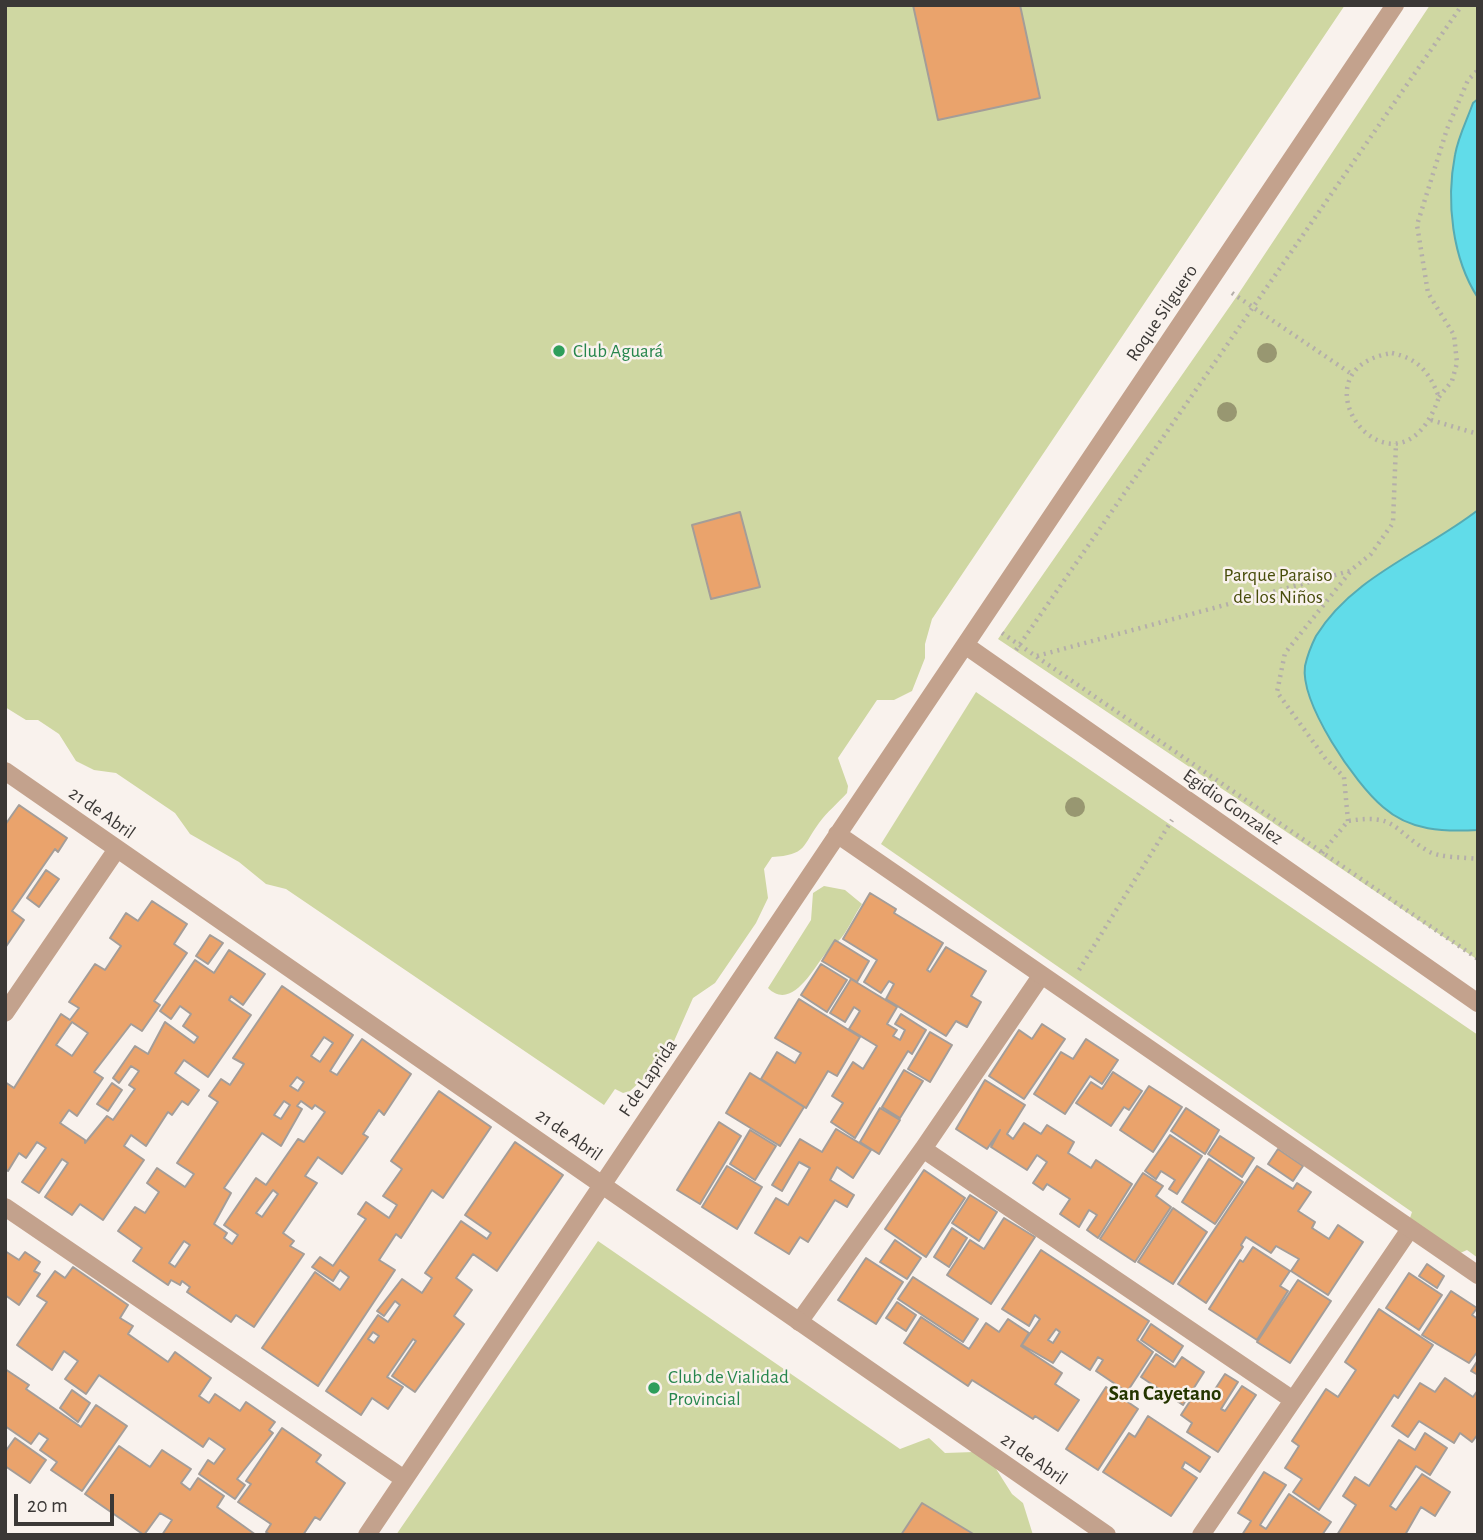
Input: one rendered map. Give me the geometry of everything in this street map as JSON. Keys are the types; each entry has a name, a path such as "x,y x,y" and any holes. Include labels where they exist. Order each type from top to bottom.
{"street":[{"name":"Roque Silguero","path":"965,645 1395,5"},
{"name":"Egidio Gonzalez","path":"965,645 1478,1003"},
{"name":"F de Laprida","path":"366,1535 965,645"},
{"name":"21 de Abril","path":"5,771 1107,1535"},
{"path":"837,834 1478,1275"},
{"path":"5,1013 117,849"},
{"path":"799,1322 923,1149 1041,976"},
{"path":"923,1149 1293,1400"},
{"path":"5,1207 404,1479"},
{"path":"1201,1535 1410,1229"}],"path":[{"path":"1002,671 1462,5"},
{"path":"1439,397 1431,376 1421,364 1408,356 1392,353 1377,355 1363,363 1353,375 1347,402 1358,428 1382,442 1396,443 1423,431 1431,420 1439,397 1452,381 1457,363 1454,335 1428,293 1417,225 1447,129 1468,80 1478,71"},
{"path":"1212,277 1353,375"},
{"path":"1431,420 1478,434"},
{"path":"1348,821 1345,777 1325,758 1277,692 1285,653 1350,571 1371,554 1393,523 1396,443"},
{"path":"1037,657 1350,571"},
{"path":"983,619 1478,959"},
{"path":"1065,992 1185,799"},
{"path":"1322,853 1348,821 1374,817 1400,827 1429,852 1478,859"}],"green space":[{"name":"Club Aguará","path":"5,5 1345,5 932,619 925,644 925,658 912,691 894,700 877,700 838,758 848,786 847,793 822,819 802,848 792,854 772,857 764,869 768,898 756,923 715,983 693,998 671,1048 659,1064 630,1091 623,1093 615,1089 604,1105 286,889 266,884 239,862 190,834 175,813 116,773 94,770 76,761 59,734 38,720 26,720 5,707"},
{"name":"Parque Paraiso de los Niños","path":"1430,5 1478,5 1478,960 998,639 1237,296"},
{"path":"976,692 1478,1035 1478,1258 1467,1250 1458,1254 1410,1218 1412,1212 881,844"},
{"path":"824,886 845,890 862,904 842,937 802,985 786,995 777,994 768,988 811,920 813,893"},
{"name":"Club de Vialidad Provincial","path":"598,1241 900,1449 929,1438 945,1453 974,1452 993,1464 1012,1494 1023,1503 1033,1535 396,1535"}],"water":[{"path":"1478,99 1478,298 1462,265 1457,247 1451,191 1458,142 1473,103"},
{"path":"1478,510 1478,830 1453,831 1404,821 1371,796 1345,762 1320,721 1306,682 1305,666 1316,636 1331,615 1349,597 1391,566"}],"building":[{"path":"913,5 1020,5 1040,98 938,120"},
{"path":"740,512 760,587 711,599 692,525"},
{"path":"19,805 67,838 58,852 55,849 12,911 24,920 5,948 5,825"},
{"path":"46,870 59,879 39,907 27,898"},
{"path":"870,893 896,909 894,913 943,943 927,970 930,972 946,947 986,971 971,996 981,1002 967,1027 956,1021 946,1036 886,999 894,984 889,981 881,993 864,982 877,960 843,939"},
{"path":"152,901 187,924 174,944 187,953 154,1001 160,1005 142,1031 131,1024 94,1072 103,1078 77,1116 69,1110 60,1123 85,1140 85,1143 107,1116 113,1120 135,1089 129,1085 139,1071 131,1066 119,1083 113,1078 135,1046 148,1054 165,1022 194,1043 198,1037 183,1026 191,1014 180,1006 171,1019 160,1011 195,960 214,973 229,950 265,974 243,1005 231,996 229,1000 251,1015 208,1077 184,1060 175,1073 199,1090 188,1105 182,1101 172,1115 168,1112 146,1146 131,1135 124,1146 144,1160 103,1220 80,1204 72,1215 45,1197 68,1163 62,1159 39,1193 22,1182 46,1148 37,1142 26,1158 19,1153 8,1171 5,1169 5,1082 14,1088 61,1014 70,1020 79,1008 69,1002 95,964 105,970 121,946 110,938 126,913 138,921","holes":["72,1022 88,1033 72,1056 56,1045"]},
{"path":"210,935 223,943 208,964 196,956"},
{"path":"835,940 869,961 857,982 822,961"},
{"path":"821,964 847,980 827,1012 801,995"},
{"path":"851,979 897,1007 887,1024 897,1030 893,1036 900,1040 905,1030 895,1024 901,1014 926,1030 912,1054 908,1051 855,1138 831,1122 843,1103 832,1096 853,1062 863,1069 877,1046 849,1029 860,1011 854,1007 845,1022 830,1013"},
{"path":"282,986 353,1035 330,1071 337,1075 362,1039 411,1074 384,1115 379,1110 363,1134 368,1137 342,1174 318,1157 305,1176 317,1183 283,1233 294,1241 290,1246 304,1254 254,1327 236,1315 231,1322 187,1292 190,1287 182,1281 180,1285 171,1280 168,1285 133,1261 142,1248 118,1231 135,1207 145,1213 159,1192 147,1183 157,1168 185,1187 194,1174 177,1163 218,1102 209,1096 221,1079 230,1085 244,1064 233,1058","holes":["324,1037 333,1043 320,1062 311,1056","297,1077 304,1082 298,1091 290,1086","284,1101 290,1105 281,1119 274,1115","301,1101 312,1109 315,1105 325,1112 304,1142 298,1139 266,1185 256,1178 224,1225 238,1235 232,1244 224,1238 227,1233 214,1224 231,1193 224,1188 262,1133 281,1146 302,1109 297,1106","273,1190 278,1194 262,1217 256,1213","184,1241 190,1245 175,1267 169,1263"]},
{"path":"799,999 860,1037 837,1076 828,1071 806,1108 761,1079 777,1052 795,1063 801,1053 775,1038"},
{"path":"1042,1024 1065,1039 1024,1099 989,1076 1019,1030 1032,1039"},
{"path":"930,1032 952,1045 930,1082 908,1069"},
{"path":"1086,1039 1118,1060 1102,1084 1090,1076 1065,1114 1034,1094 1061,1052 1073,1059"},
{"path":"904,1070 923,1081 900,1118 882,1107"},
{"path":"1113,1072 1142,1091 1129,1110 1124,1107 1111,1126 1076,1103 1091,1082 1102,1089"},
{"path":"750,1073 804,1107 780,1146 726,1113"},
{"path":"985,1080 1025,1105 1007,1134 1013,1139 1024,1123 1041,1134 1047,1125 1074,1142 1068,1153 1091,1168 1096,1160 1132,1184 1098,1238 1087,1230 1097,1215 1089,1210 1079,1227 1060,1214 1070,1199 1047,1184 1043,1190 1033,1183 1047,1162 1037,1155 1027,1170 991,1147 1000,1130 987,1149 956,1129"},
{"path":"112,1083 122,1090 108,1111 97,1104"},
{"path":"1149,1086 1182,1107 1153,1152 1120,1130"},
{"path":"439,1091 491,1127 443,1198 432,1190 401,1238 396,1234 379,1260 395,1270 318,1386 262,1348 315,1272 340,1290 349,1277 340,1270 333,1281 312,1267 320,1257 333,1266 366,1219 358,1214 366,1202 389,1218 397,1205 383,1196 402,1169 391,1161"},
{"path":"880,1108 900,1120 879,1154 860,1142"},
{"path":"1186,1108 1219,1130 1205,1154 1171,1131"},
{"path":"719,1122 741,1136 700,1204 677,1190"},
{"path":"836,1129 871,1150 853,1178 837,1167 830,1180 854,1195 847,1207 835,1200 808,1242 800,1237 789,1254 755,1233 776,1198 788,1205 810,1168 799,1162 782,1191 772,1185 800,1139 822,1152"},
{"path":"750,1130 776,1146 755,1180 730,1164"},
{"path":"1170,1135 1202,1156 1177,1194 1169,1189 1175,1180 1161,1171 1156,1179 1145,1171"},
{"path":"1220,1136 1254,1158 1242,1177 1208,1154"},
{"path":"515,1142 563,1175 497,1271 473,1254 456,1278 472,1290 454,1316 464,1324 415,1392 392,1376 416,1341 413,1339 387,1377 403,1387 388,1409 372,1398 361,1415 326,1391 378,1315 388,1322 400,1305 395,1301 384,1316 377,1311 402,1279 422,1293 432,1278 425,1273 461,1221 487,1239 491,1233 465,1215","holes":["373,1332 379,1336 374,1343 368,1339"]},
{"path":"1278,1149 1303,1166 1293,1181 1268,1164"},
{"path":"1209,1159 1243,1182 1215,1224 1182,1202"},
{"path":"727,1166 762,1187 737,1229 702,1207"},
{"path":"1257,1166 1293,1189 1297,1183 1311,1192 1298,1211 1315,1222 1312,1228 1329,1239 1338,1225 1363,1242 1328,1295 1291,1271 1299,1259 1276,1246 1271,1253 1246,1237 1241,1245 1243,1247 1206,1303 1178,1284"},
{"path":"924,1170 965,1198 926,1257 885,1229"},
{"path":"1143,1173 1163,1186 1156,1196 1171,1207 1135,1262 1100,1239"},
{"path":"970,1195 997,1212 979,1241 952,1223"},
{"path":"1173,1208 1207,1232 1173,1284 1138,1262"},
{"path":"1004,1218 1035,1237 991,1304 947,1275 970,1240 984,1249"},
{"path":"952,1228 967,1238 949,1267 934,1257"},
{"path":"895,1240 921,1258 907,1279 880,1262"},
{"path":"1253,1247 1290,1271 1280,1286 1288,1291 1257,1340 1209,1309 1240,1260 1243,1262"},
{"path":"1041,1250 1149,1321 1137,1340 1153,1352 1127,1392 1096,1371 1103,1360 1098,1357 1090,1370 1061,1351 1053,1363 1022,1345 1040,1319 1035,1315 1029,1326 1002,1309","holes":["1056,1329 1060,1332 1053,1343 1048,1340"]},
{"path":"5,1251 19,1260 25,1252 40,1262 34,1271 40,1274 19,1305 5,1295"},
{"path":"866,1258 903,1282 876,1324 838,1300"},
{"path":"1427,1264 1444,1276 1437,1288 1419,1276"},
{"path":"73,1267 128,1305 120,1318 133,1326 128,1334 168,1362 175,1352 211,1378 199,1396 209,1403 215,1394 240,1411 246,1402 275,1422 269,1430 273,1433 237,1479 245,1485 235,1499 199,1474 208,1460 214,1464 225,1449 209,1438 203,1447 99,1375 86,1394 65,1379 78,1361 64,1351 52,1370 17,1345 47,1302 37,1296 55,1271 65,1278"},
{"path":"1409,1273 1442,1295 1419,1330 1386,1308"},
{"path":"913,1277 978,1319 963,1342 898,1299"},
{"path":"1298,1280 1331,1301 1290,1363 1257,1342"},
{"path":"1451,1291 1477,1308 1472,1315 1478,1319 1478,1351 1469,1363 1422,1335"},
{"path":"897,1302 916,1315 906,1331 886,1318"},
{"path":"1379,1309 1433,1345 1398,1398 1394,1395 1319,1510 1293,1492 1302,1479 1285,1468 1299,1446 1292,1441 1326,1389 1338,1397 1356,1370 1345,1362"},
{"path":"921,1317 969,1349 986,1323 999,1332 1008,1319 1029,1333 1021,1346 1062,1373 1055,1384 1079,1400 1058,1431 1035,1416 1033,1419 972,1380 968,1386 904,1343"},
{"path":"1151,1324 1183,1346 1173,1362 1141,1340"},
{"path":"1156,1354 1175,1367 1182,1357 1204,1372 1183,1405 1141,1377"},
{"path":"1478,1360 1478,1375 1471,1371"},
{"path":"5,1369 29,1385 26,1389 81,1427 96,1405 127,1426 82,1491 51,1470 57,1462 40,1450 48,1439 39,1433 31,1444 5,1426"},
{"path":"1225,1374 1238,1382 1221,1409 1225,1411 1242,1386 1256,1395 1218,1452 1187,1432 1192,1423 1181,1415 1196,1392 1208,1400"},
{"path":"1445,1378 1473,1397 1478,1390 1478,1434 1472,1442 1460,1433 1454,1443 1419,1421 1408,1437 1392,1426 1420,1383 1435,1392"},
{"path":"1106,1387 1138,1409 1098,1470 1066,1449"},
{"path":"72,1390 90,1403 78,1422 60,1408"},
{"path":"1148,1416 1210,1457 1200,1472 1185,1462 1182,1468 1197,1478 1171,1516 1103,1472 1129,1433 1135,1437"},
{"path":"282,1428 321,1455 316,1462 345,1483 320,1520 315,1517 303,1535 271,1535 266,1532 271,1524 238,1502 251,1484 246,1481"},
{"path":"1425,1433 1447,1448 1430,1475 1416,1466 1390,1506 1396,1510 1422,1474 1450,1492 1435,1516 1421,1507 1405,1535 1337,1535 1356,1505 1343,1496 1355,1477 1369,1486 1399,1440 1415,1450"},
{"path":"15,1438 46,1460 30,1483 5,1466 5,1452"},
{"path":"119,1446 150,1467 162,1450 191,1469 181,1483 190,1490 198,1478 224,1496 217,1507 256,1535 162,1535 172,1520 160,1513 144,1535 85,1494"},
{"path":"1264,1472 1286,1485 1260,1525 1266,1529 1289,1494 1331,1522 1322,1535 1242,1535 1251,1521 1238,1513"},
{"path":"922,1503 975,1535 901,1535"}],"place":[{"name":"Club Aguará","path":"559,351"},
{"name":"Club de Vialidad Provincial","path":"654,1388"}],"district":[{"name":"San Cayetano","path":"1165,1394"}]}
